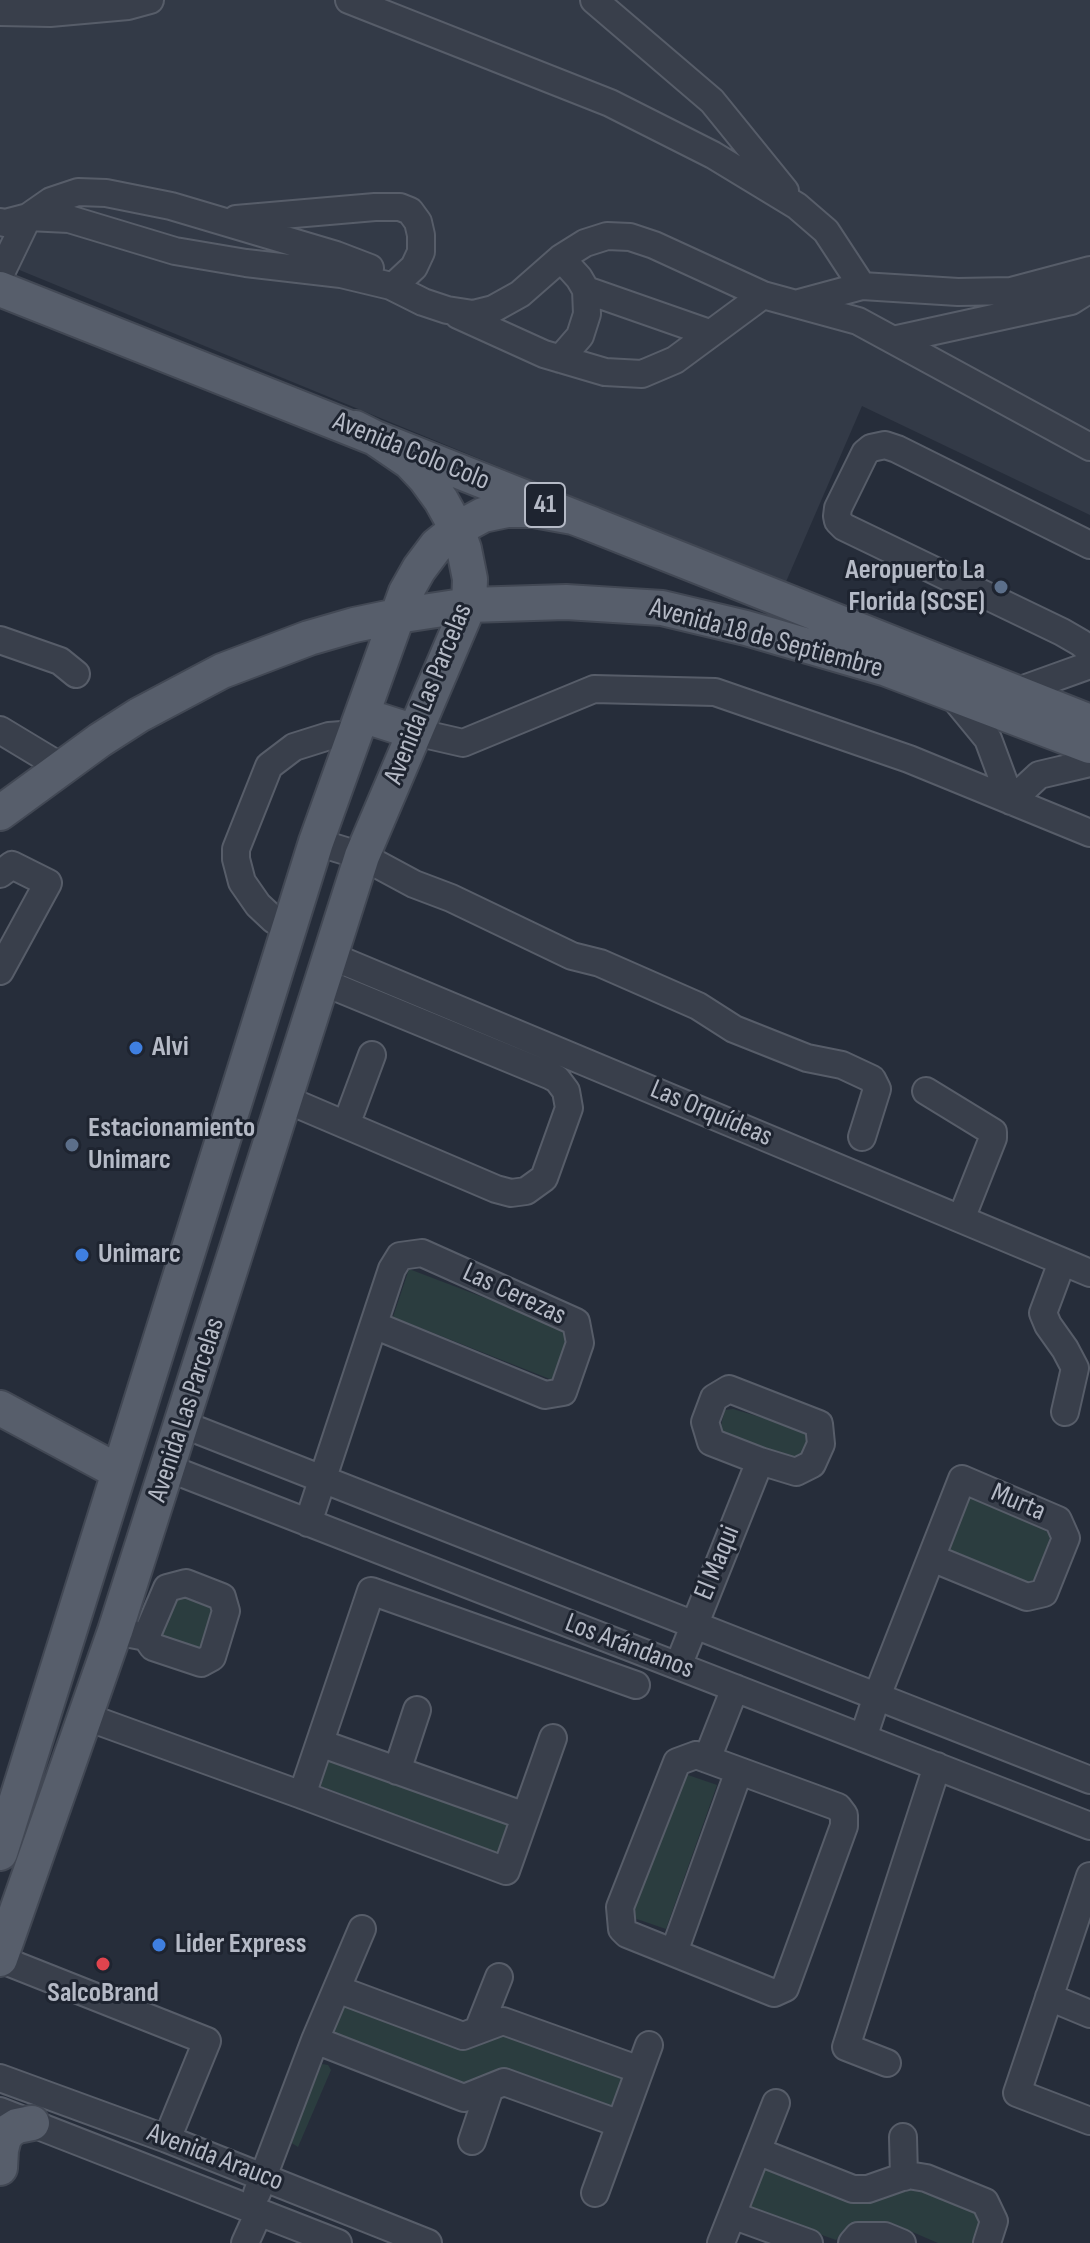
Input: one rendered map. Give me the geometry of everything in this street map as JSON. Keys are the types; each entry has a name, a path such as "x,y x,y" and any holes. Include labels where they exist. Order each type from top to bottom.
{"main road":[{"name":"Avenida Colo Colo","path":"0,289 1090,722"},
{"name":"Avenida Las Parcelas","path":"0,1959 84,1716 130,1634 168,1468 362,856 469,605 469,570 457,529 434,489 410,462 384,443 355,428"},
{"name":"Avenida Las Parcelas","path":"0,1853 316,842 406,592 437,545 457,529 483,515 516,510 554,513 592,524"},
{"name":"Avenida 18 de Septiembre","path":"0,813 139,715 180,692 265,653 354,625 469,605 566,602 662,608 746,628 887,669 1090,746"},
{"path":"354,625 371,639 379,666"},
{"path":"358,724 415,732"},
{"path":"0,1408 119,1472 168,1468"},
{"path":"0,2168 4,2138 17,2126 32,2123"}],"street":[{"path":"0,12 50,13 128,6 150,0"},
{"path":"349,0 610,103 713,155 797,206 826,231 862,286"},
{"path":"594,0 712,101 797,206"},
{"path":"0,275 28,217 51,201 78,192 106,193 171,206 336,255 399,281 447,310 473,314 493,309 520,294 561,258 585,243 607,236 630,237 763,295 858,321 1090,447"},
{"path":"220,221 400,207 410,211 418,222 421,252 414,267 399,281"},
{"path":"0,222 28,217 69,219 175,251 341,274 391,286 544,354 605,372 642,374 675,360 763,295"},
{"path":"560,359 580,336 587,314 586,290 561,258"},
{"path":"796,303 862,286 958,292 1011,291 1090,270"},
{"path":"893,340 1071,301 1090,289"},
{"path":"586,290 709,333"},
{"path":"1090,545 885,445 871,448 865,453 838,508 838,521 844,527 1062,632 1090,651"},
{"path":"0,640 60,661 76,674"},
{"path":"1015,692 1090,665"},
{"path":"415,732 463,743 594,689 715,692 909,759 1090,833"},
{"path":"951,694 988,739 1011,801"},
{"path":"290,927 274,920 258,905 242,882 236,849 269,766 294,747 358,724"},
{"path":"0,730 63,768"},
{"path":"1011,801 1039,775 1090,763"},
{"path":"316,842 362,856 414,884 451,898 572,956 600,963 698,1006 734,1029 807,1058 842,1065 872,1079 877,1089 862,1137"},
{"path":"0,874 12,865 48,883 0,971"},
{"path":"285,1099 511,1193 526,1191 539,1183 548,1171 569,1108 569,1099 562,1085 551,1076 327,969"},
{"name":"Las Orquídeas","path":"327,969 961,1219 1090,1273"},
{"path":"346,1125 372,1055"},
{"path":"926,1091 993,1132 961,1219"},
{"name":"Las Cerezas","path":"308,1523 392,1269 400,1256 422,1253 576,1322 580,1343 563,1392 545,1395 374,1325"},
{"path":"1062,1262 1043,1313 1075,1368 1065,1412"},
{"name":"Los Arándanos","path":"182,1424 1090,1780"},
{"name":"El Maqui","path":"678,1666 760,1461"},
{"name":"Los Arándanos","path":"168,1468 1090,1826"},
{"name":"Murta","path":"863,1738 962,1479 1058,1520 1066,1538 1044,1593 1027,1597 932,1558"},
{"path":"302,1795 371,1591 636,1685"},
{"path":"707,1759 735,1688"},
{"path":"397,1771 417,1710"},
{"path":"84,1716 506,1871 553,1738"},
{"path":"320,1743 525,1816"},
{"path":"696,1755 707,1759 838,1807 844,1815 844,1826 785,1988 774,1993 627,1934 622,1929 620,1907 677,1762 696,1755"},
{"path":"887,2063 846,2047 937,1766"},
{"path":"674,1952 739,1771"},
{"path":"1087,1892 1017,2093 1090,2121"},
{"path":"245,2243 263,2177 315,2040 362,1929"},
{"path":"0,1959 207,2041 167,2139"},
{"path":"478,2030 499,1977"},
{"path":"337,1989 463,2036 503,2021 640,2070"},
{"path":"1049,1997 1090,2014"},
{"path":"315,2040 464,2098 504,2082 620,2124"},
{"path":"595,2193 649,2045"},
{"name":"Avenida Arauco","path":"0,2078 167,2139 428,2243"},
{"path":"472,2141 490,2088"},
{"path":"721,2243 776,2103"},
{"name":"Avenida Arauco","path":"0,2111 338,2243"},
{"path":"903,2137 904,2177"},
{"path":"757,2151 853,2189 868,2189 908,2175 926,2178 985,2202 994,2221 987,2243"},
{"path":"732,2215 809,2243"},
{"path":"852,2243 858,2236 885,2236 902,2243"}],"shaded area":[{"path":"0,0 1090,0 1090,515 862,406 785,584 0,262"},
{"path":"409,1269 569,1330 555,1381 393,1317"},
{"path":"733,1409 804,1430 808,1442 803,1453 790,1458 727,1438 720,1429 725,1410"},
{"path":"967,1494 1045,1529 1050,1537 1038,1578 1029,1586 943,1553"},
{"path":"175,1589 218,1602 202,1653 159,1640"},
{"path":"326,1760 514,1822 503,1857 318,1785"},
{"path":"682,1773 717,1785 666,1929 631,1917"},
{"path":"343,2005 457,2048 509,2035 627,2077 615,2111 514,2070 469,2088 332,2036"},
{"path":"322,2064 328,2065 331,2070 298,2147 290,2142"},
{"path":"766,2167 910,2187 978,2206 984,2219 979,2243 938,2243 887,2221 858,2222 844,2230 836,2240 749,2209"}],"place":[{"name":"Aeropuerto La Florida (SCSE)","path":"1001,587"},
{"name":"Alvi","path":"136,1048"},
{"name":"Estacionamiento Unimarc","path":"72,1145"},
{"name":"Unimarc","path":"82,1255"},
{"name":"Lider Express","path":"159,1945"},
{"name":"SalcoBrand","path":"103,1964"}]}
